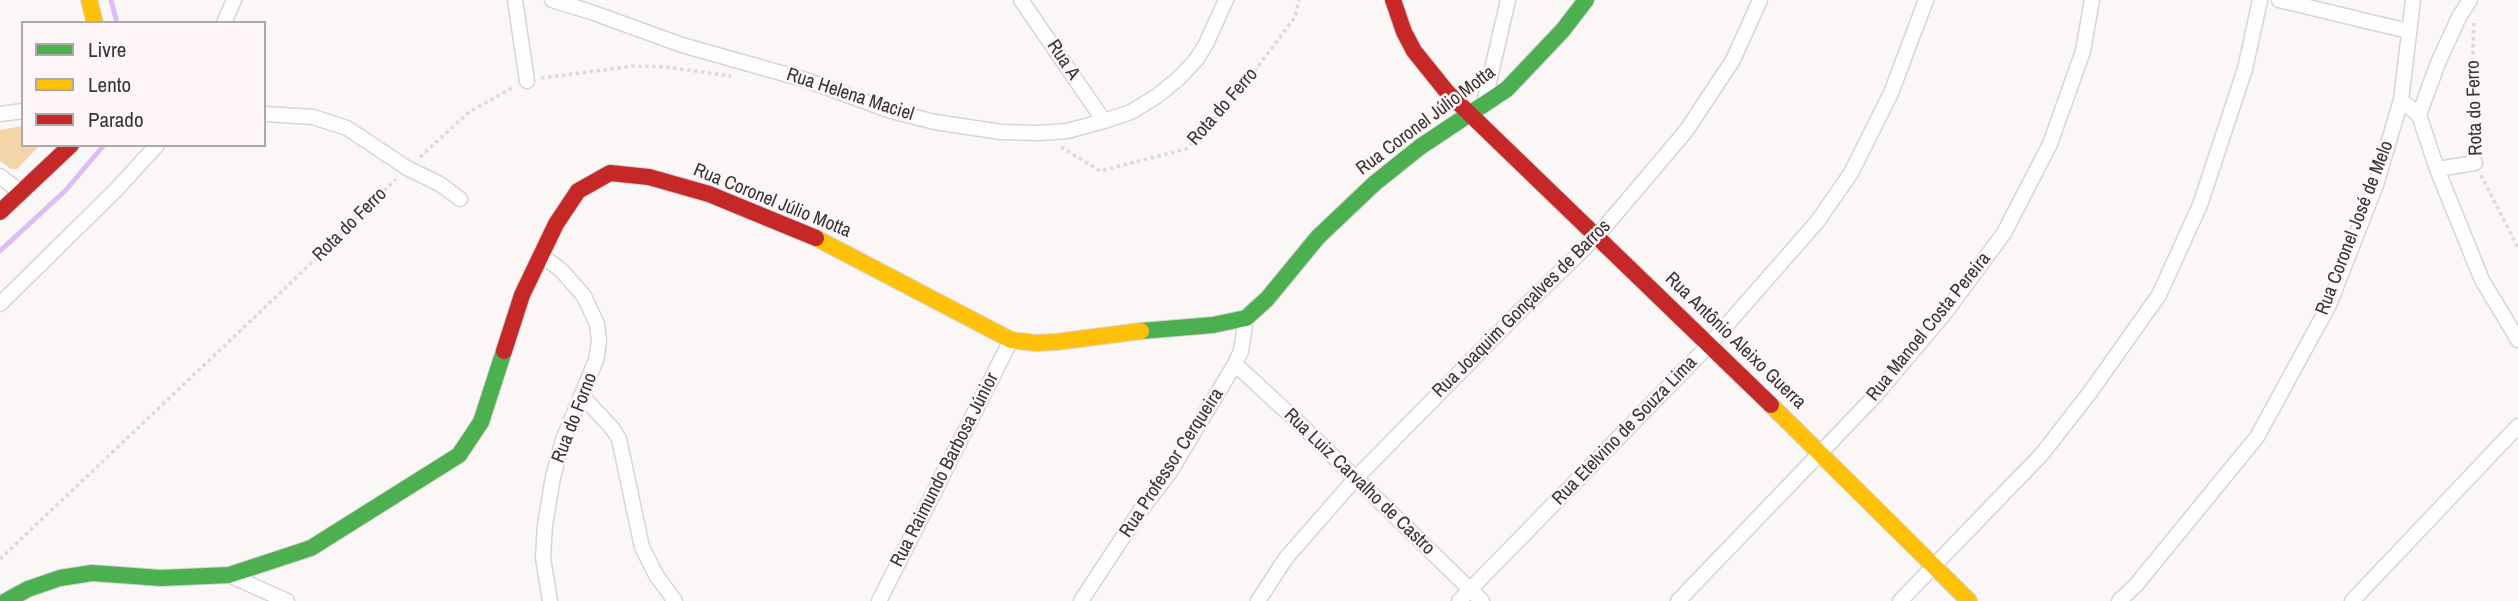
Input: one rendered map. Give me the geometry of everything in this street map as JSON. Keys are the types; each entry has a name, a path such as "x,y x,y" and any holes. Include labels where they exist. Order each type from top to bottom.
{"street":[{"path":"89,0 94,21"},
{"path":"225,21 233,0"},
{"path":"515,0 527,81"},
{"name":"Rua Helena Maciel","path":"552,0 682,45 806,80 891,111 935,122 1001,132 1038,133 1067,131 1104,121 1131,112 1157,96 1178,79 1206,44 1226,0"},
{"name":"Rua A","path":"1021,0 1104,121"},
{"name":"Rua Antônio Aleixo Guerra","path":"1393,0 1414,51 1447,92 1710,344 1969,601"},
{"path":"1484,104 1508,0"},
{"name":"Rua Coronel Júlio Motta","path":"6,601 28,589 60,578 92,573 162,578 229,575 311,548 459,455 481,422 522,295 556,224 578,191 610,173 649,177 709,194 825,242 1011,340 1035,343 1083,340 1149,330 1213,325 1246,318 1267,299 1318,237 1375,183 1420,147 1507,89 1563,30 1586,0"},
{"name":"Rua Joaquim Gonçalves de Barros","path":"1258,601 1286,558 1356,478 1597,236 1686,131 1733,61 1760,0"},
{"name":"Rua Etelvino de Souza Lima","path":"1459,601 1710,344 1817,222 1851,173 1891,93 1926,0"},
{"name":"Rua Manoel Costa Pereira","path":"1678,601 1874,397 1945,313 2004,233 2050,144 2083,51 2092,0"},
{"path":"1900,601 2042,454 2091,391 2159,295 2200,205 2245,68 2260,0"},
{"path":"2279,0 2409,31"},
{"name":"Rua Coronel José de Melo","path":"2119,601 2136,585 2257,437 2329,305 2376,184 2401,100 2413,0"},
{"path":"2420,115 2438,63 2459,17 2472,7"},
{"path":"2401,100 2420,115 2437,169 2482,280 2518,340"},
{"path":"0,114 21,111"},
{"path":"266,114 313,117 347,128 460,199"},
{"path":"0,212 69,147"},
{"path":"0,304 116,190 155,147"},
{"path":"2437,169 2476,163"},
{"path":"0,176 20,192"},
{"name":"Rua do Forno","path":"541,255 561,270 584,296 597,324 599,341 596,360 564,440 553,477 543,558 550,601"},
{"name":"Rua Professor Cerqueira","path":"1081,601 1170,472 1235,364 1241,351 1246,318"},
{"name":"Rua Raimundo Barbosa Júnior","path":"879,601 1011,340"},
{"name":"Rua Luiz Carvalho de Castro","path":"1235,364 1482,601"},
{"path":"583,397 619,439 642,547 656,575 675,601"},
{"path":"2352,601 2518,426"},
{"path":"229,575 287,601"}],"path":[{"name":"Rota do Ferro","path":"1038,133 1100,171 1186,149 1236,96 1295,18 1299,0"},
{"name":"Rota do Ferro","path":"2472,7 2471,93 2476,163 2518,248"},
{"name":"Rota do Ferro","path":"0,559 302,273 407,168 469,112 501,92 527,81 554,75 634,66 734,76"}],"shaded area":[{"path":"21,126 21,147 38,147 17,169 11,169 0,161 0,130"}],"waterway":[{"path":"111,0 116,21"},
{"path":"0,251 65,191 102,147"}],"traffic: fast":[{"path":"1141,331 1213,325 1246,318 1267,299 1318,237 1375,183 1420,147 1507,89 1563,30 1586,0"},
{"path":"6,601 28,589 60,578 92,573 161,578 229,575 311,548 459,455 481,422 504,351"}],"traffic: slow":[{"path":"89,0 94,21"},
{"path":"816,238 1011,340 1056,342 1141,331"},
{"path":"1771,405 1969,601"}],"traffic: jam":[{"path":"1393,0 1414,51 1447,92 1771,405"},
{"path":"0,212 69,147"},
{"path":"504,351 522,295 556,224 578,191 610,173 649,177 709,194 816,238"}]}
